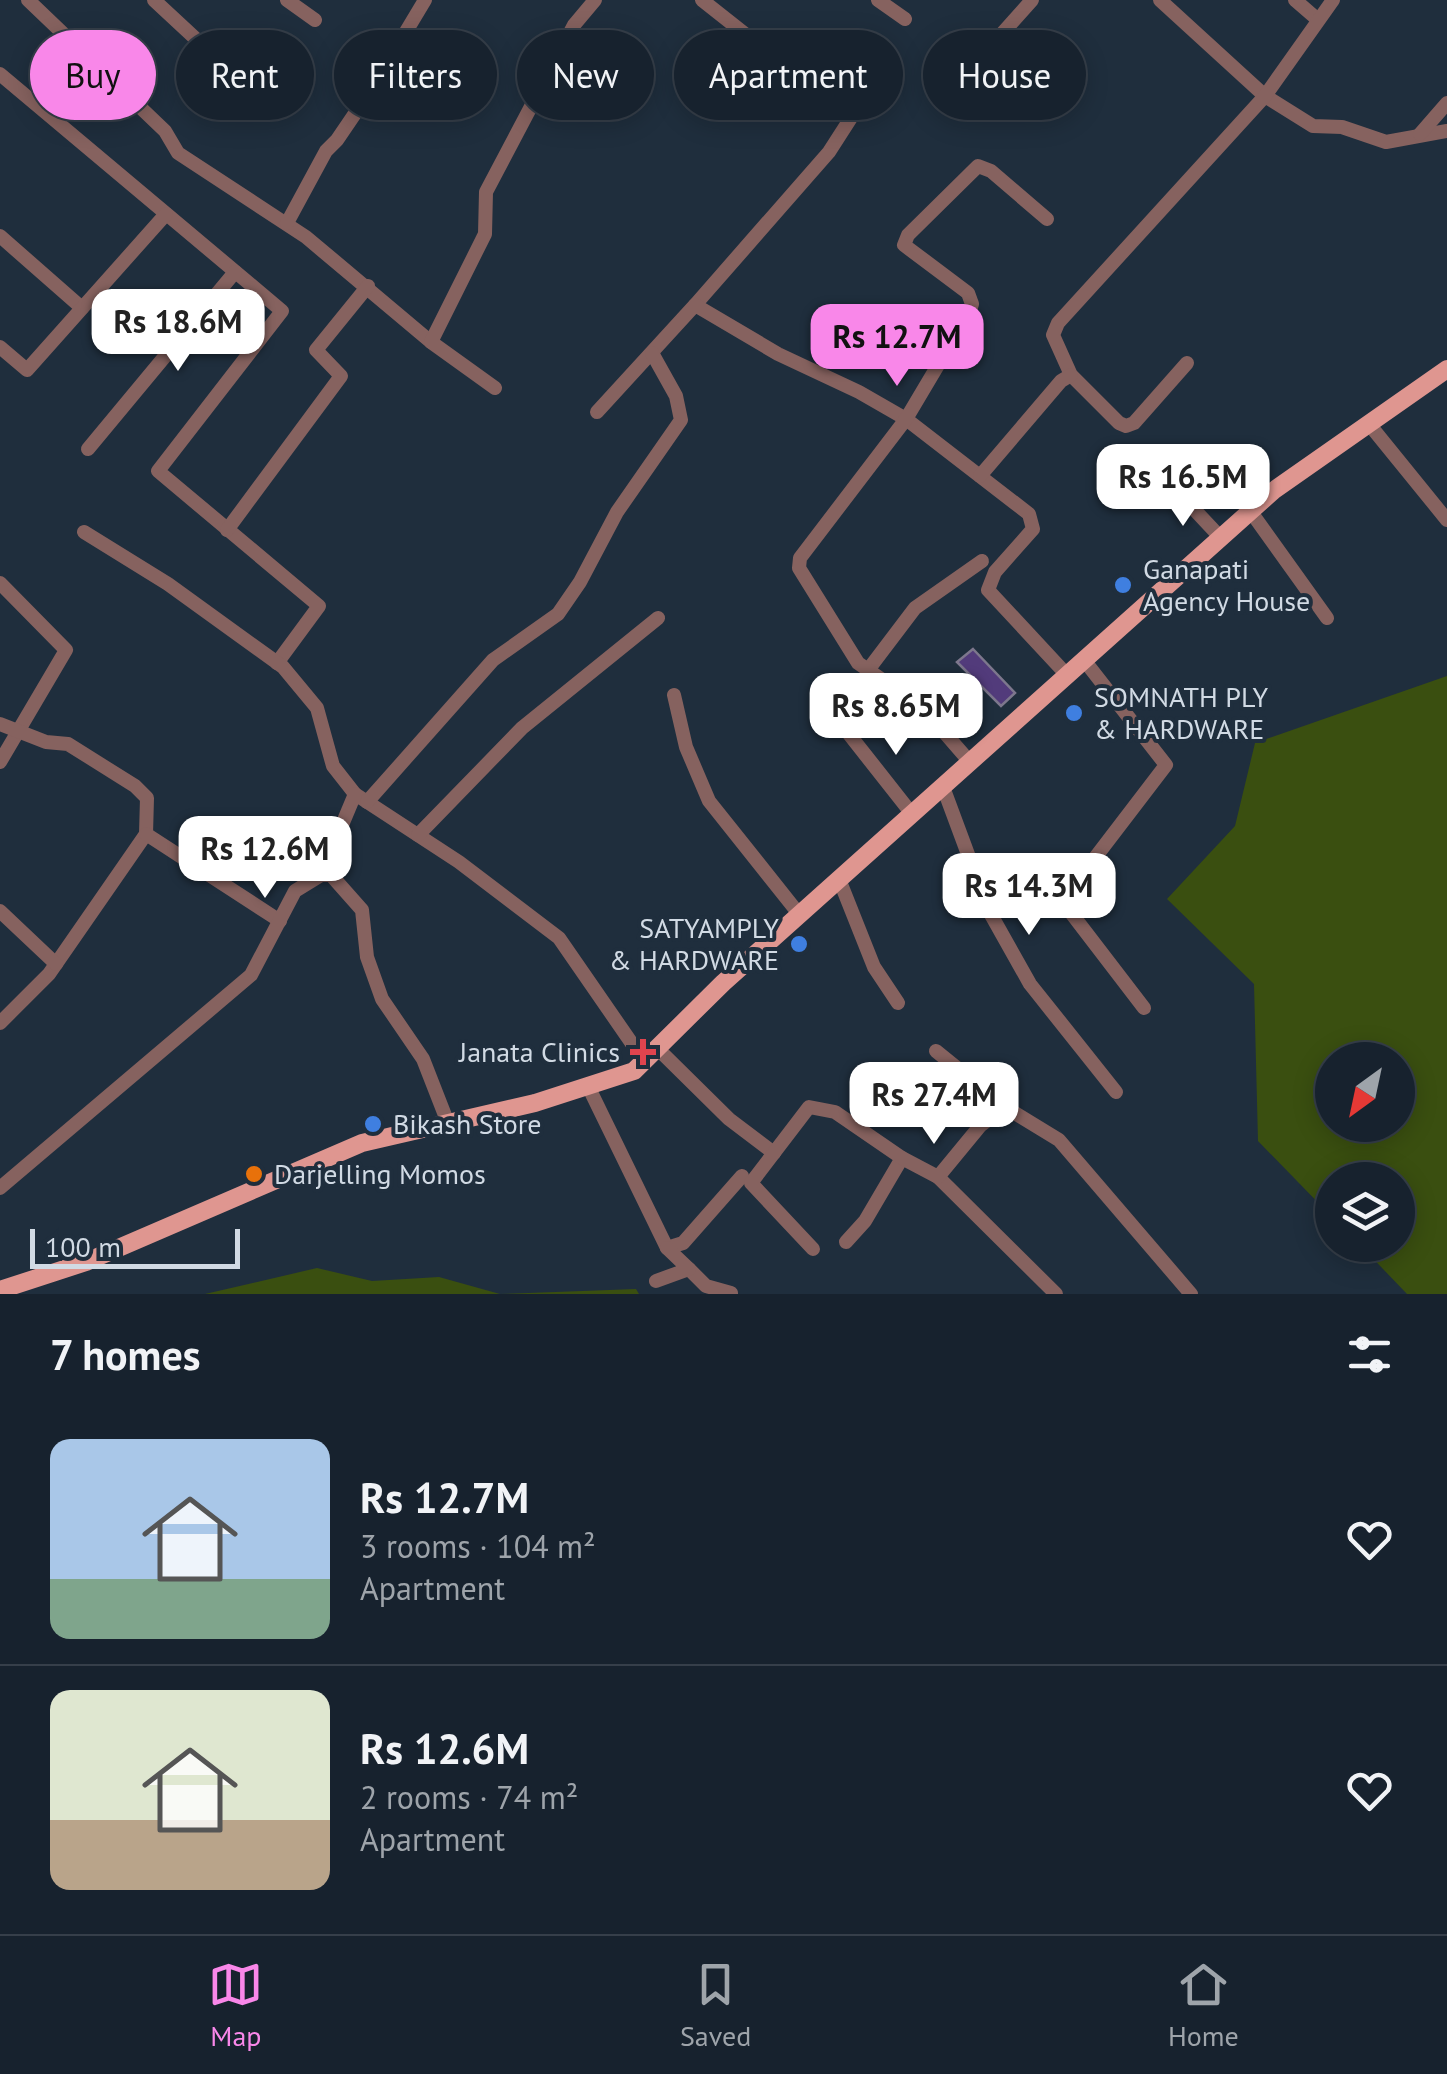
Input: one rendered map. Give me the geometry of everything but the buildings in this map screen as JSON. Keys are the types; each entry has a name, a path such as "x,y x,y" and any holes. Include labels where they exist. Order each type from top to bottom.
{"main road":[{"path":"0,1290 86,1262 362,1143 535,1103 634,1071 799,914 1273,491 1447,368"}],"street":[{"path":"28,0 166,131 178,153 287,224 368,286 431,342 495,388"},
{"path":"154,0 186,30"},
{"path":"287,0 315,20"},
{"path":"287,224 326,151 370,90 425,0"},
{"path":"431,342 485,234 486,192 574,25 595,0"},
{"path":"596,412 829,152 856,110 702,0"},
{"path":"878,0 904,19"},
{"path":"1160,0 1265,96 1313,126 1342,127 1386,142 1447,131"},
{"path":"1295,0 1317,19"},
{"path":"1187,364 1126,426 1071,374 1053,334 1058,323 1265,96 1333,0"},
{"path":"1005,30 1029,1"},
{"path":"0,74 282,311 158,471 319,606 277,663"},
{"path":"1420,135 1447,103"},
{"path":"970,762 924,709 858,664 800,568 800,558 906,419 972,304 968,293 904,246 908,235 978,166 991,171 1047,220"},
{"path":"0,347 27,370 166,214"},
{"path":"0,236 82,308"},
{"path":"88,449 235,272"},
{"path":"227,530 342,376 316,350 368,286"},
{"path":"695,305 778,354 860,392 906,419 1029,514 1033,529 996,572 988,590 1068,676"},
{"path":"322,875 361,798 493,660 558,614 580,582 617,512 681,420 676,396 652,353"},
{"path":"980,476 1071,374"},
{"path":"1369,424 1447,520"},
{"path":"1176,490 1222,538"},
{"path":"1250,512 1327,618"},
{"path":"84,532 168,584 277,663 318,708 333,766 361,798 459,862 558,938 651,1054 774,1153"},
{"path":"868,670 916,608 982,561"},
{"path":"0,583 66,650 0,762"},
{"path":"418,835 522,728 658,618"},
{"path":"1084,660 1166,765 1062,901 1144,1008"},
{"path":"674,696 686,747 708,801 799,914"},
{"path":"0,724 46,742 68,744 135,786 147,798 146,834 56,964 0,1023"},
{"path":"845,729 912,814"},
{"path":"943,786 990,911 1030,984 1116,1092"},
{"path":"146,834 280,921"},
{"path":"0,1188 251,975 295,891 322,875 331,875 362,910 367,957 382,999 423,1060 448,1123"},
{"path":"839,879 874,967 898,1003"},
{"path":"0,911 56,964"},
{"path":"936,1051 1005,1107 1059,1140 1191,1294"},
{"path":"588,1086 667,1248 706,1286 731,1293"},
{"path":"813,1249 751,1183 809,1107 835,1112 902,1158 938,1176 1056,1294"},
{"path":"938,1176 980,1126 1005,1107"},
{"path":"846,1242 866,1221 902,1158"},
{"path":"667,1248 683,1243 742,1176"},
{"path":"656,1281 688,1270"}],"green space":[{"path":"1447,676 1447,1294 1407,1294 1376,1262 1415,1262 1415,1162 1315,1162 1315,1200 1258,1141 1254,984 1167,899 1235,826 1255,743"},
{"path":"317,1268 372,1281 439,1277 500,1294 205,1294"},
{"path":"636,1289 639,1294 500,1294"}],"place":[{"name":"Ganapati Agency House","path":"1123,585"},
{"name":"SOMNATH PLY & HARDWARE","path":"1074,713"},
{"name":"SATYAMPLY & HARDWARE","path":"799,944"},
{"name":"Janata Clinics","path":"643,1052"},
{"name":"Bikash Store","path":"373,1124"},
{"name":"Darjelling Momos","path":"254,1174"}]}
